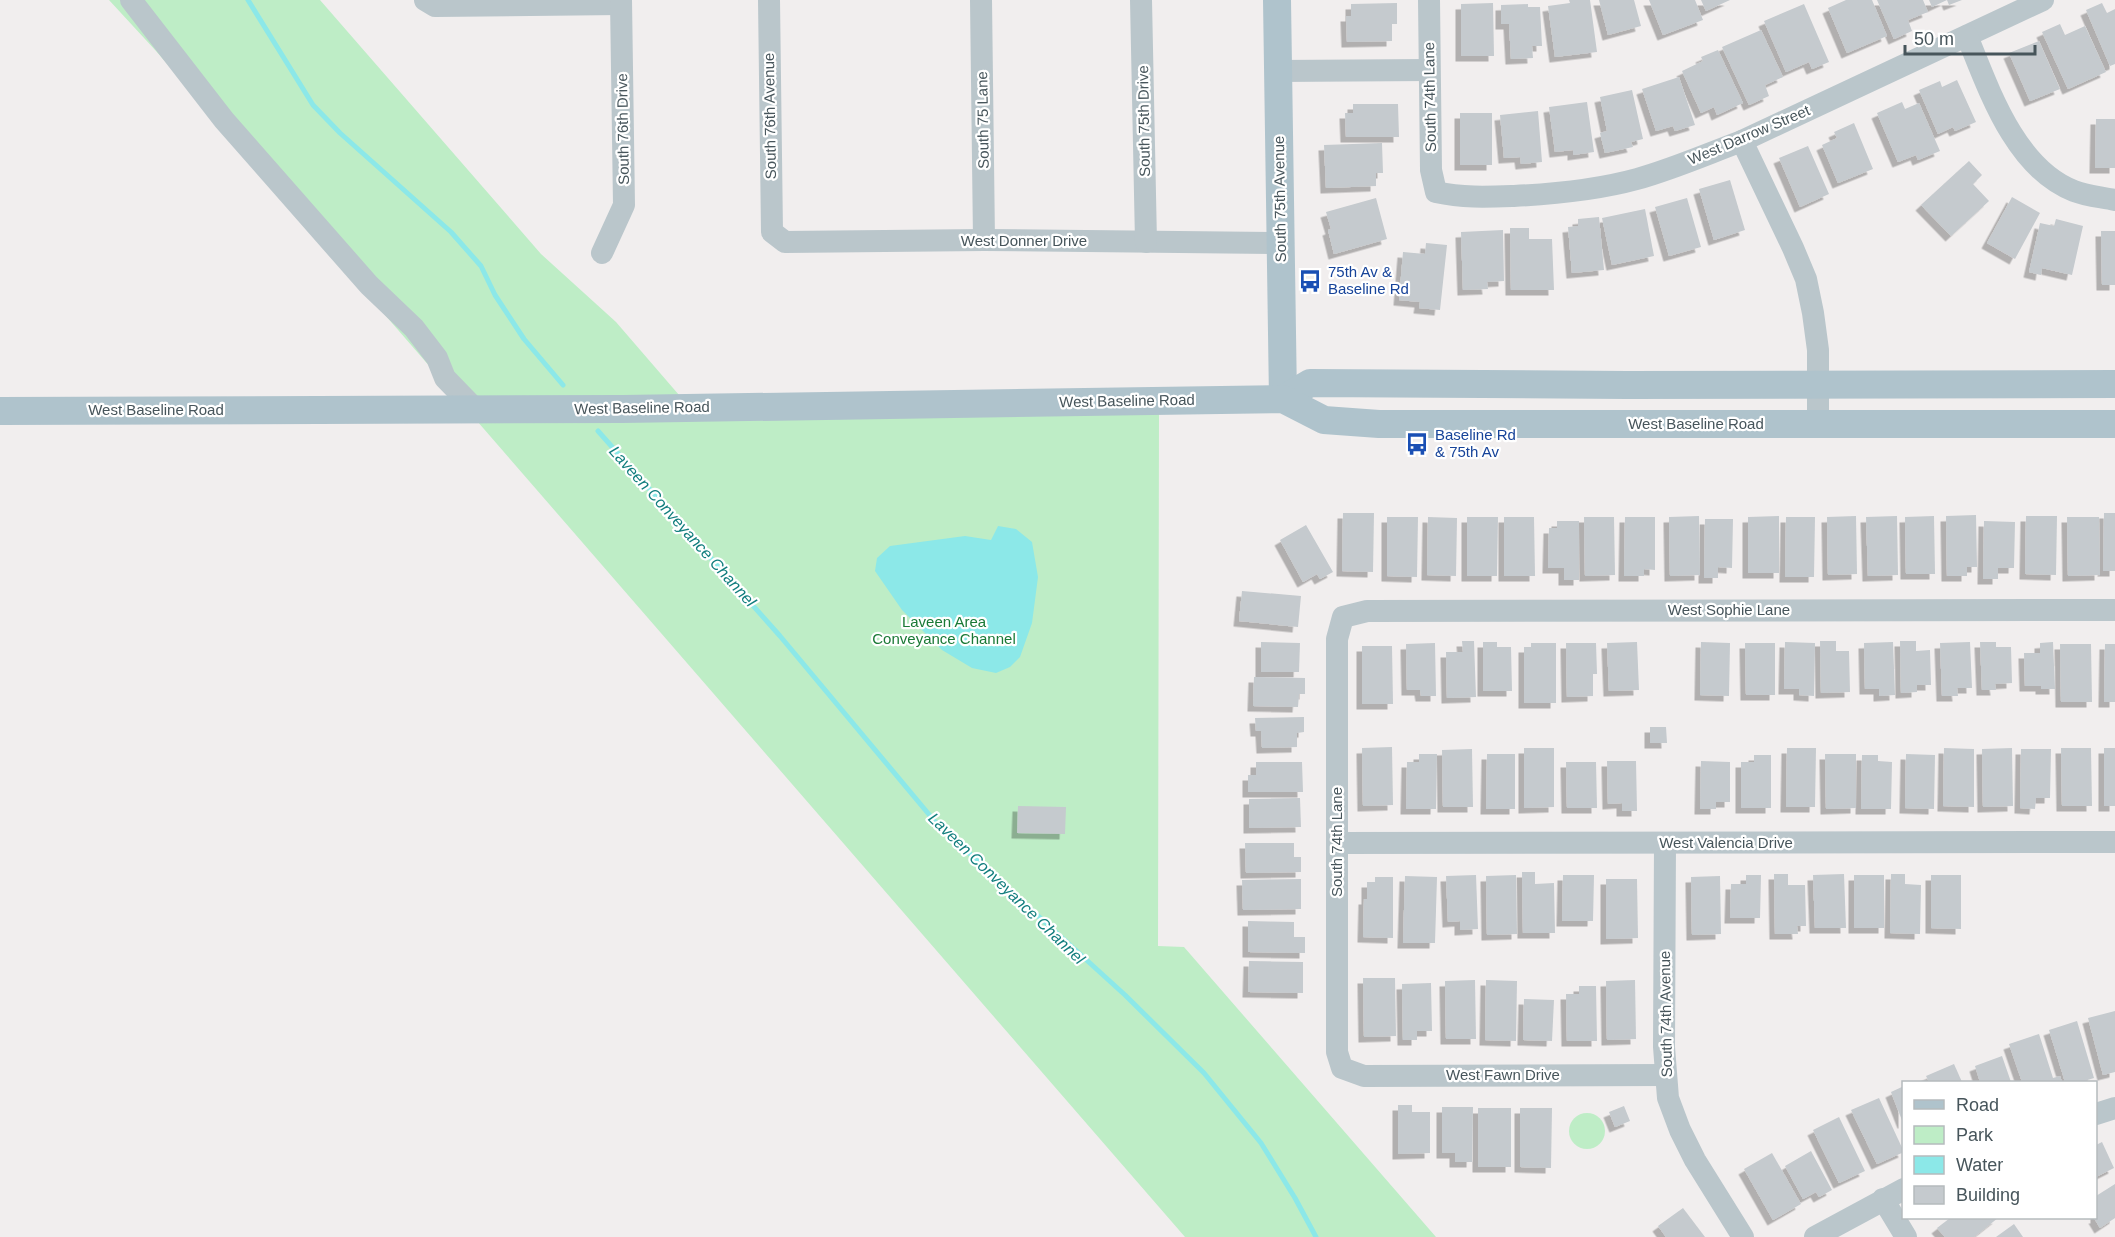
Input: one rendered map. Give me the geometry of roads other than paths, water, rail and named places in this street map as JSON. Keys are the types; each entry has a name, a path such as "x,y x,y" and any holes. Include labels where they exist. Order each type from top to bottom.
{"main road":[{"name":"South 75th Avenue","path":"1277,0 1283,399"},
{"name":"West Baseline Road","path":"1283,399 1310,383 1615,386 2115,384"},
{"name":"West Baseline Road","path":"0,411 622,409 1283,399 1324,420 1379,424 2115,424"}],"street":[{"path":"131,0 224,120 369,285 414,328 437,358 445,378 476,410"},
{"path":"425,0 435,6 621,2"},
{"name":"South 76th Avenue","path":"769,0 772,232"},
{"name":"South 75 Lane","path":"981,0 984,240"},
{"name":"South 75th Drive","path":"1141,0 1146,242"},
{"name":"South 74th Lane","path":"1429,0 1431,170 1436,192"},
{"name":"West Darrow Street","path":"1436,192 1460,198 1549,194 1637,179 1742,141 2043,0"},
{"name":"South 76th Drive","path":"602,253 624,205 621,2"},
{"path":"1966,36 2010,131 2023,151 2054,180 2073,190 2115,200"},
{"path":"1278,71 1429,70"},
{"path":"1742,141 1806,279 1818,350 1818,424"},
{"name":"West Donner Drive","path":"772,232 785,242 984,240 1281,243"},
{"name":"West Sophie Lane","path":"1343,617 1367,611 2115,610"},
{"name":"South 74th Lane","path":"1342,1068 1337,1052 1337,639 1343,617"},
{"name":"West Valencia Drive","path":"1337,843 2115,842"},
{"name":"South 74th Avenue","path":"1665,843 1664,1047 1668,1098 1695,1160 1743,1237"},
{"name":"West Fawn Drive","path":"1342,1068 1364,1076 1665,1075"},
{"path":"2097,1114 2115,1108"},
{"path":"1815,1237 1893,1194 1906,1237"}],"water":[{"path":"998,526 1016,529 1032,542 1038,577 1032,623 1020,657 1010,667 996,673 972,668 942,650 902,610 875,571 877,558 890,546 965,536 991,540"}],"waterway":[{"name":"Laveen Conveyance Channel","path":"248,0 313,105 340,133 451,232 481,266 495,295 524,339 563,385"},
{"name":"Laveen Conveyance Channel","path":"598,431 780,636 937,824 1125,995 1204,1073 1261,1143 1316,1237"}],"place":[{"name":"75th Av & Baseline Rd","path":"1310,281"},
{"name":"Baseline Rd & 75th Av","path":"1417,444"}],"park label":[{"name":"Laveen Area Conveyance Channel","path":"944,630"}]}
